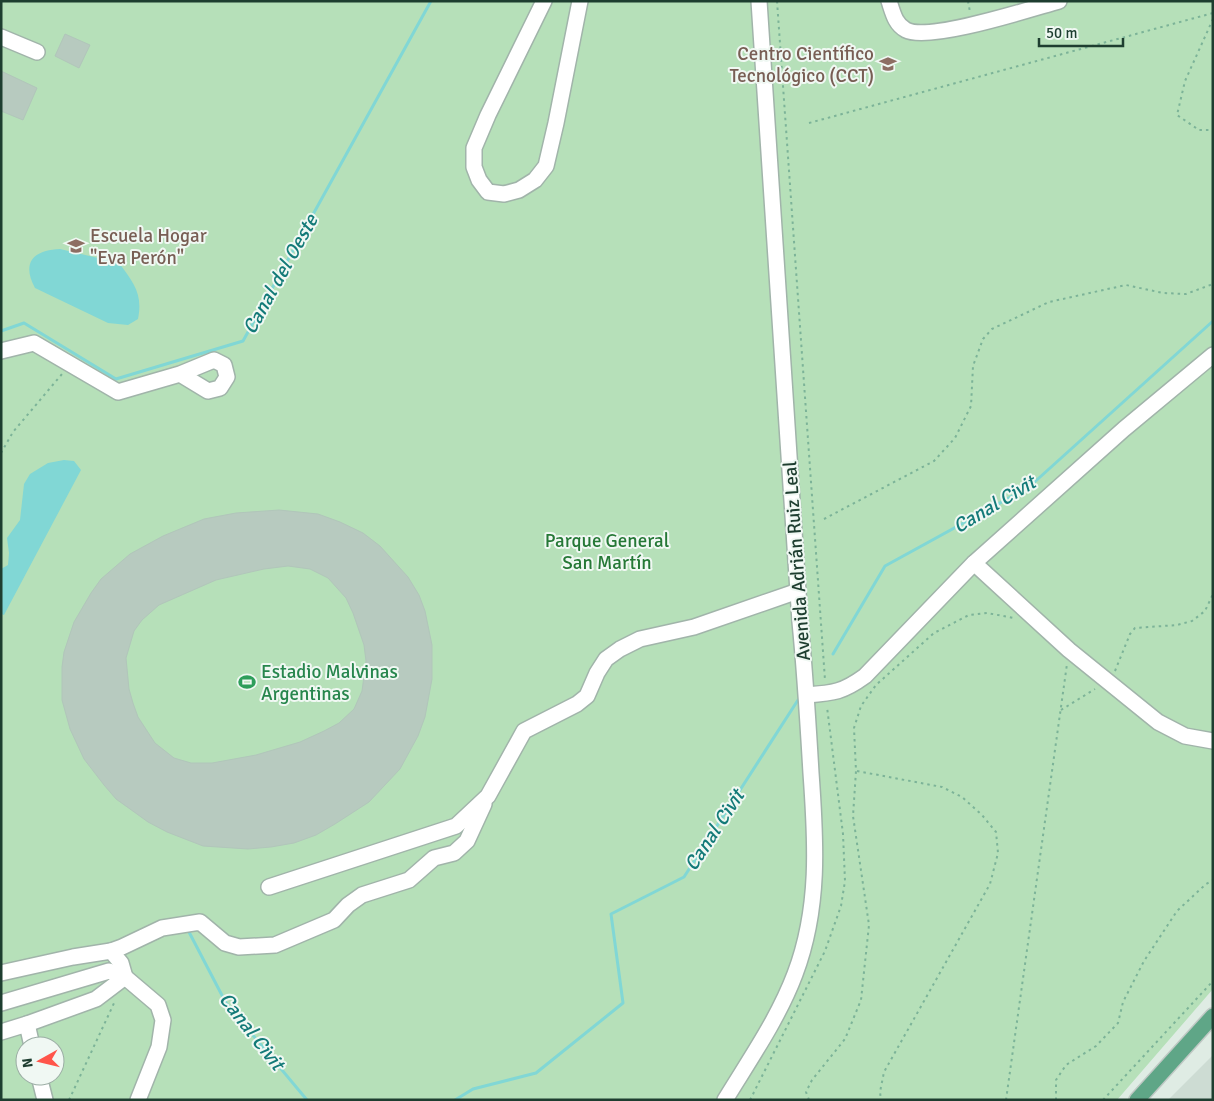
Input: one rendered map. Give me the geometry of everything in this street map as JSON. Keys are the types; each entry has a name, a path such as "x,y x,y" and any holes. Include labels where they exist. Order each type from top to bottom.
{"main road":[{"path":"1137,1100 1213,1016"}],"street":[{"path":"544,1 495,99 474,148 474,167 479,180 488,192 504,194 519,190 535,180 546,166 580,1"},
{"name":"Avenida Adrián Ruiz Leal","path":"725,1100 773,1023 795,975 809,931 815,878 814,816 807,695 798,591 760,1"},
{"path":"889,1 896,21 901,26 908,31 930,33 973,24 1059,1"},
{"path":"1,37 37,52"},
{"path":"1,350 34,343 118,392 180,374"},
{"path":"807,695 834,693 850,687 865,676 974,563 1124,429 1213,355"},
{"path":"974,563 1069,650 1158,722 1174,732 1185,736 1213,741"},
{"path":"1,973 73,957 111,951 162,928 200,922 225,943 238,947 275,945 334,920 348,904 362,895 409,880 434,858 454,853 466,841 488,796 524,731 577,704 588,696 596,673 606,659 620,648 640,639 694,627 798,591"},
{"path":"269,887 456,826 488,796"},
{"path":"111,951 121,963 125,976"},
{"path":"1,1003 109,971 125,976 158,1005 162,1020 160,1047 138,1100"},
{"path":"1,1032 96,999 125,976"},
{"path":"27,1024 30,1036"},
{"path":"42,1086 45,1100"}],"path":[{"path":"808,122 1213,13"},
{"path":"1213,19 1185,81 1177,116 1199,130 1213,130"},
{"path":"824,520 934,460 955,438 971,406 973,366 983,339 992,329 1049,302 1126,285 1163,293 1186,294 1213,284"},
{"path":"1,453 13,432 70,365"},
{"path":"1061,710 1107,682 1114,674 1130,634 1135,628 1178,625 1192,621 1205,610 1213,594"},
{"path":"810,1100 806,1092 812,1080 845,1039 861,1000 869,925 853,816 856,771 854,728 861,706 876,685 934,633 969,615 987,613 1039,622"},
{"path":"1006,1100 1069,650"},
{"path":"856,771 942,787 962,797 982,815 996,832 998,853 990,884 884,1072 880,1092 881,1100"},
{"path":"1056,1100 1056,1080 1061,1072 1066,1065 1096,1046 1118,1023 1123,1002 1144,961 1177,911 1206,884 1213,880"},
{"path":"1103,1100 1213,981"}],"shaded area":[{"path":"1213,1055 1213,1100 1168,1100"}],"green space":[{"name":"Parque General San Martín","path":"1,1 1213,1 1213,989 1117,1100 1,1100"}],"water":[{"path":"60,249 119,263 136,289 139,303 138,319 128,325 108,323 35,288 29,271 32,259 43,252"},
{"path":"64,460 74,461 81,470 4,615 1,614 1,569 8,565 7,538 20,520 24,484 30,474 48,463"}],"building":[{"path":"65,34 90,45 79,68 55,56"},
{"path":"1,71 37,88 23,120 1,111"},
{"name":"Estadio Malvinas Argentinas","path":"279,510 318,514 363,533 380,546 408,577 419,595 425,611 432,645 432,679 425,717 418,736 400,769 369,802 316,835 294,843 248,849 203,846 167,832 148,822 116,799 84,759 70,729 62,700 64,652 74,622 101,579 130,554 163,536 204,519 236,513","holes":["288,566 310,569 328,578 346,598 364,645 366,661 362,691 354,709 339,723 300,742 256,755 212,763 191,763 174,758 155,743 138,717 129,689 126,658 134,631 142,620 159,605 216,580 264,569"]}],"waterway":[{"name":"Canal del Oeste","path":"1,331 24,323 116,379 243,341 431,1"},
{"name":"Canal Civit","path":"833,654 885,566 1029,487 1213,321"},
{"name":"Canal Civit","path":"455,1100 473,1089 536,1073 623,1003 611,914 684,877 798,700"},
{"name":"Canal Civit","path":"189,932 226,1003 307,1100"}],"place":[{"name":"Centro Científico Tecnológico (CCT)","path":"888,64"},
{"name":"Escuela Hogar \"Eva Perón\"","path":"76,246"},
{"name":"Estadio Malvinas Argentinas","path":"247,682"}]}
